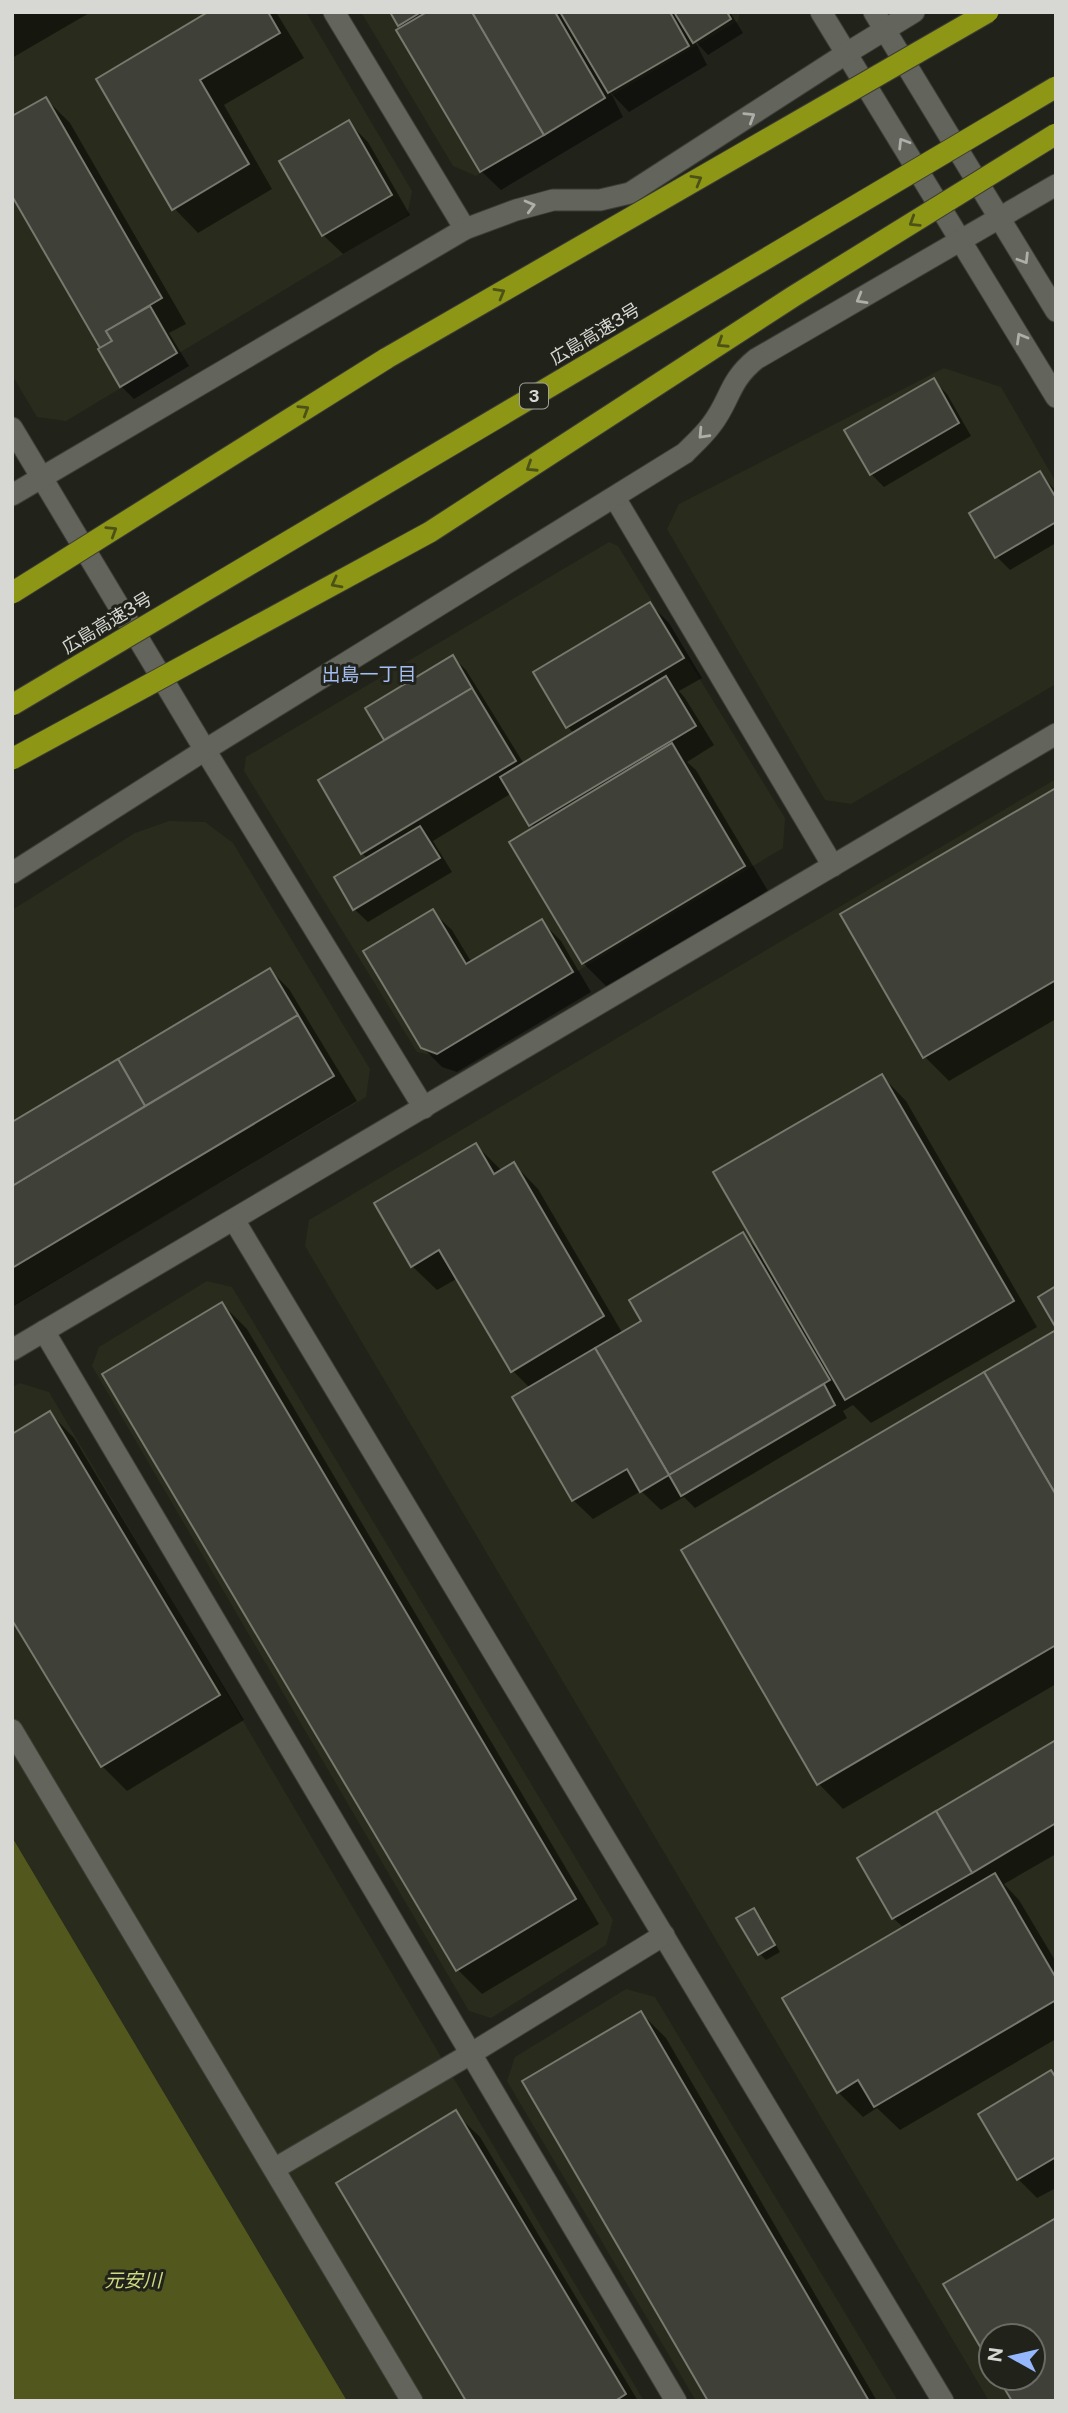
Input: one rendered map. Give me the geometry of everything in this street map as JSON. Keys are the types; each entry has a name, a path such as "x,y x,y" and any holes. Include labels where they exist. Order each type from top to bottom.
{"highway":[{"path":"12,593 387,358 988,12"},
{"name":"広島高速3号","path":"12,705 1056,87"},
{"path":"12,759 430,532 794,296 1056,135"}],"street":[{"path":"334,12 465,229"},
{"path":"821,12 1056,397"},
{"path":"12,495 465,229 553,200 600,200 630,193 847,52 879,21 914,12"},
{"path":"879,21 1056,311"},
{"path":"12,873 205,750 685,453 713,424 732,384 756,359 1056,185"},
{"path":"12,428 424,1108"},
{"path":"615,498 833,866"},
{"path":"12,1350 1056,734"},
{"path":"234,1220 943,2401"},
{"path":"44,1331 676,2401"},
{"path":"12,1730 412,2401"},
{"path":"274,2169 664,1936"}],"shaded area":[{"path":"12,12 306,12 412,191 407,216 66,421 37,417 12,375"},
{"path":"361,12 740,12 738,21 476,176 453,166"},
{"path":"944,368 1001,387 1056,482 1056,684 851,804 825,800 667,529 679,504"},
{"path":"609,542 618,546 785,818 783,848 436,1056 417,1052 244,771 246,757"},
{"path":"1056,779 1056,2401 989,2401 984,2392 1047,2392 1047,2322 977,2322 977,2381 305,1246 309,1220"},
{"path":"169,821 205,822 233,843 370,1069 366,1097 12,1306 12,910 135,833"},
{"path":"207,1281 232,1287 613,1920 606,1945 491,2018 469,2011 92,1366 99,1347"},
{"path":"20,1383 49,1392 644,2401 347,2401 12,1837 12,1387"},
{"path":"626,1989 655,1997 898,2401 696,2401 507,2081 515,2057"}],"water":[{"name":"元安川","path":"12,1837 347,2401 12,2401"}],"building":[{"path":"208,12 268,12 280,33 200,80 249,164 172,210 96,79"},
{"path":"390,12 421,12 398,26"},
{"path":"427,12 472,12 544,135 480,172 396,30"},
{"path":"472,12 555,12 605,98 544,135"},
{"path":"560,12 670,12 689,46 608,93"},
{"path":"674,12 727,12 731,19 693,43"},
{"path":"46,97 162,298 106,331 112,341 100,348 12,196 12,116"},
{"path":"349,120 392,195 322,236 279,161"},
{"path":"150,306 177,353 120,387 98,349 112,341 106,331"},
{"path":"934,378 959,423 870,475 844,430"},
{"path":"1040,471 1056,498 1056,522 995,558 969,513"},
{"path":"650,602 684,658 566,728 533,672"},
{"path":"453,655 472,688 384,740 365,708"},
{"path":"666,676 696,726 529,826 500,777"},
{"path":"472,688 516,761 361,854 318,780"},
{"path":"672,743 745,866 582,964 509,842"},
{"path":"1056,788 1056,980 923,1058 840,914"},
{"path":"420,826 440,858 353,910 334,877"},
{"path":"433,909 466,964 542,919 573,972 437,1054 421,1048 363,951"},
{"path":"270,968 298,1015 145,1106 118,1059"},
{"path":"298,1015 334,1076 12,1268 12,1186"},
{"path":"118,1059 145,1106 12,1186 12,1122"},
{"path":"882,1074 1014,1301 845,1400 713,1172"},
{"path":"476,1143 494,1174 514,1162 604,1316 511,1372 439,1250 411,1267 374,1203"},
{"path":"743,1232 830,1380 669,1475 595,1348 641,1321 629,1300"},
{"path":"1056,1286 1056,1328 1038,1297"},
{"path":"222,1302 576,1899 456,1971 102,1374"},
{"path":"1056,1330 1056,1495 984,1372"},
{"path":"595,1348 669,1475 640,1492 627,1469 572,1501 512,1397"},
{"path":"984,1372 1056,1495 1056,1645 817,1785 681,1550"},
{"path":"824,1384 835,1405 681,1496 669,1475"},
{"path":"50,1411 220,1695 101,1767 12,1620 12,1434"},
{"path":"1056,1740 1056,1823 972,1873 936,1811"},
{"path":"936,1811 972,1873 892,1919 857,1858"},
{"path":"995,1873 1056,1978 1056,2000 874,2107 858,2080 837,2093 782,1998"},
{"path":"754,1908 775,1945 758,1955 736,1918"},
{"path":"641,2011 869,2401 708,2401 522,2081"},
{"path":"1051,2070 1056,2078 1056,2157 1017,2180 978,2114"},
{"path":"456,2110 626,2394 615,2401 466,2401 336,2183"},
{"path":"1056,2218 1056,2401 1012,2401 1007,2392 1047,2392 1047,2322 977,2322 977,2341 943,2284"}],"district":[{"name":"出島一丁目","path":"369,674"}]}
